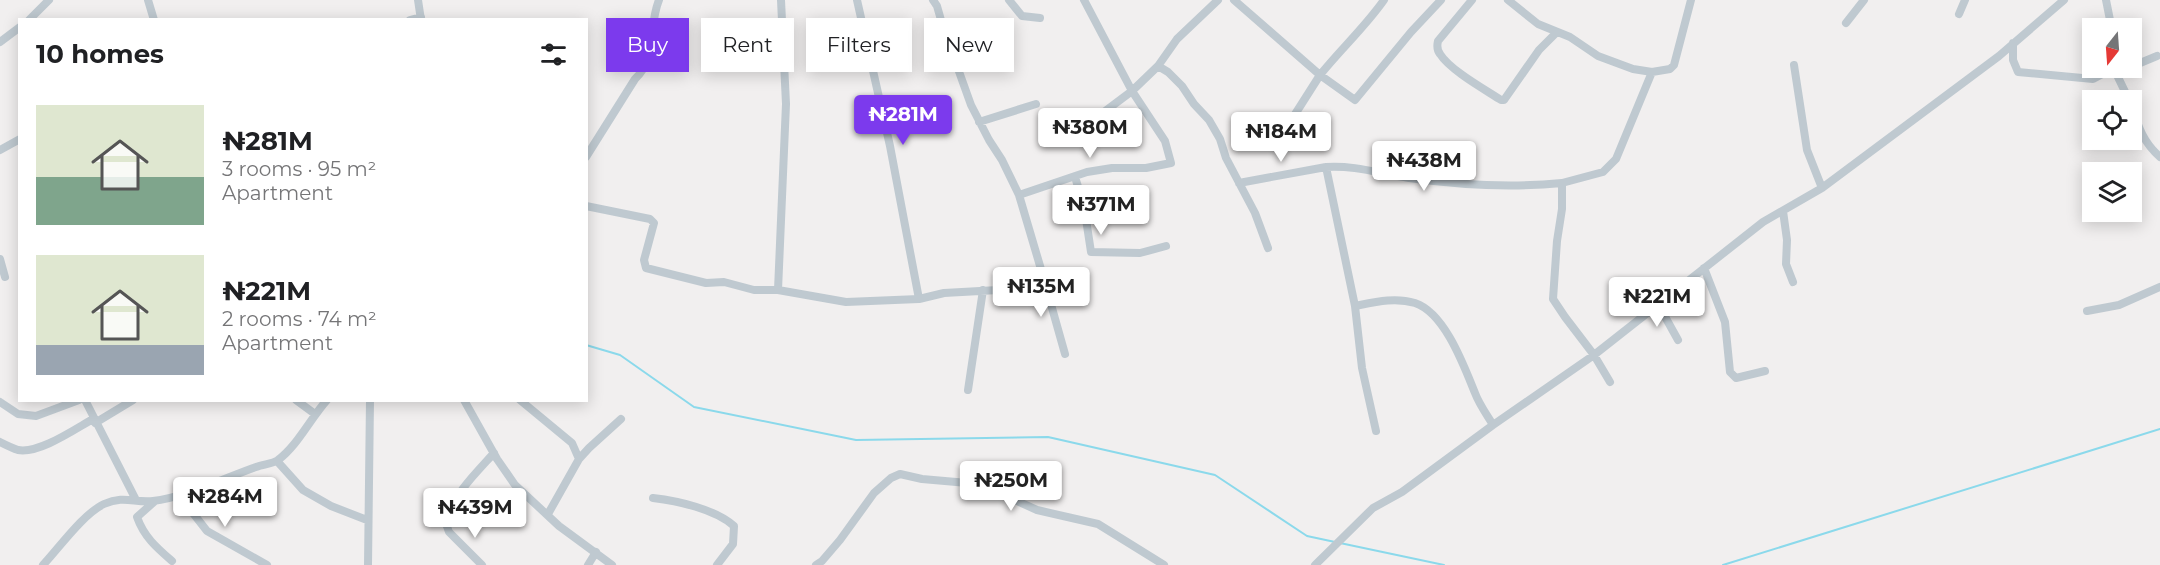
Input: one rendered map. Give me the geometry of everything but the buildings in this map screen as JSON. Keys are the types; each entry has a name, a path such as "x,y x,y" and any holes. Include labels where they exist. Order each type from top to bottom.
{"street":[{"path":"31,18 49,0"},
{"path":"148,0 153,18"},
{"path":"418,0 421,18"},
{"path":"588,154 635,79 648,63 659,0"},
{"path":"778,290 786,104 781,0"},
{"path":"857,0 890,146 919,299"},
{"path":"933,0 971,105 1019,195 1065,354"},
{"path":"1009,0 1022,16 1040,18"},
{"path":"1019,195 1087,172 1112,168 1146,168 1171,163 1165,141 1132,90 1084,0"},
{"path":"1071,136 1132,90 1158,66 1177,39 1218,0"},
{"path":"1234,0 1320,75 1355,100 1411,32 1441,0"},
{"path":"1292,119 1320,75 1345,45 1366,26 1384,0"},
{"path":"1472,0 1438,41 1437,49 1453,67 1501,100 1504,100 1539,50 1557,32"},
{"path":"1508,0 1539,24 1570,37 1598,56 1633,69 1652,72 1670,69 1674,65 1691,0"},
{"path":"1846,23 1864,0"},
{"path":"1959,14 1965,0"},
{"path":"1316,565 1372,508 1402,492 1594,355 1763,222 1822,188 2013,43 2064,0"},
{"path":"2106,0 2110,18"},
{"path":"0,42 18,28"},
{"path":"2013,43 2013,60 2018,72 2082,78"},
{"path":"2142,61 2157,56"},
{"path":"1794,65 1807,150 1822,188"},
{"path":"1158,66 1182,86 1209,120 1255,213 1268,248"},
{"path":"1239,183 1326,167 1347,166 1425,180 1516,187 1562,183 1603,172 1616,159 1652,72"},
{"path":"979,122 1036,104"},
{"path":"2142,136 2148,146 2160,157"},
{"path":"0,150 18,141"},
{"path":"1326,167 1355,306 1362,368 1376,431"},
{"path":"1075,177 1084,206 1091,252 1140,253 1166,246"},
{"path":"1562,183 1562,209 1553,299 1594,355 1610,382"},
{"path":"588,206 650,219 654,223 644,260 646,268 706,283 724,282 754,290 778,290 846,302 919,299 944,293 998,290 1043,276"},
{"path":"1783,211 1787,240 1786,264 1793,282"},
{"path":"0,259 5,277"},
{"path":"1704,268 1725,322 1730,372 1736,378 1765,371"},
{"path":"2087,311 2119,305 2160,287"},
{"path":"968,390 983,290"},
{"path":"1355,306 1387,300 1418,304 1428,312 1443,327 1462,360 1475,394 1493,425"},
{"path":"1658,304 1678,340"},
{"path":"0,402 18,414 36,417 74,402"},
{"path":"86,402 136,500"},
{"path":"0,442 20,450 46,444 129,402"},
{"path":"299,402 315,414"},
{"path":"43,565 91,511 115,499 155,501 277,461 299,437 325,402"},
{"path":"368,565 370,402"},
{"path":"465,402 515,485 559,526 612,565"},
{"path":"522,402 572,443 579,459"},
{"path":"548,514 579,459 621,419"},
{"path":"482,565 449,532 445,521 462,488 494,453"},
{"path":"277,461 303,490 331,506 367,520"},
{"path":"816,565 840,540 874,493 891,478 900,474 922,479 979,484 1037,510 1098,524 1164,565"},
{"path":"178,495 207,531 267,565"},
{"path":"653,498 699,508 734,526 733,544 717,565"},
{"path":"155,501 137,517 149,541 172,561"},
{"path":"588,565 596,552"}],"waterway":[{"path":"588,346 620,355 694,407 856,440 1048,437 1215,475 1307,536 1335,542"},
{"path":"1723,565 2160,429"},
{"path":"1340,543 1444,565"}]}
